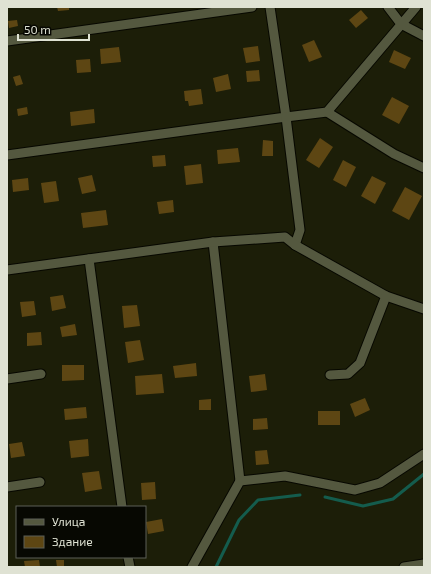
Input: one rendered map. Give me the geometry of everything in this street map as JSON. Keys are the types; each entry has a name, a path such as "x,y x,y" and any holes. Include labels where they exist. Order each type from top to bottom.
{"lane":[{"path":"7,41 252,7"},
{"path":"270,7 300,230 295,245"},
{"path":"388,7 401,24 424,36"},
{"path":"326,112 416,7"},
{"path":"7,155 326,112 394,154 424,168"},
{"path":"7,270 213,242 284,237 295,245 386,296 424,309"},
{"path":"192,567 240,481 213,242"},
{"path":"89,259 122,506"},
{"path":"330,375 348,374 360,363 386,296"},
{"path":"7,379 41,374"},
{"path":"240,481 285,476 355,490 380,483 424,454"},
{"path":"7,487 40,482"},
{"path":"404,567 424,564"}],"building":[{"path":"57,7 69,7 69,10 58,11"},
{"path":"361,10 368,18 356,28 349,20"},
{"path":"17,20 18,26 9,28 8,21"},
{"path":"314,40 322,57 309,62 302,45"},
{"path":"258,46 260,61 246,63 243,48"},
{"path":"119,47 121,62 101,64 100,49"},
{"path":"394,50 411,58 405,69 389,62"},
{"path":"90,59 91,72 77,73 76,60"},
{"path":"259,70 260,81 247,82 246,71"},
{"path":"228,74 231,89 216,92 213,78"},
{"path":"20,75 23,84 16,86 13,77"},
{"path":"201,89 203,104 189,106 188,101 185,101 184,91"},
{"path":"392,97 409,106 399,124 382,115"},
{"path":"27,107 28,114 18,116 17,109"},
{"path":"94,109 95,123 71,126 70,112"},
{"path":"320,138 333,147 319,168 306,160"},
{"path":"263,140 273,141 273,156 262,156"},
{"path":"238,148 240,162 218,164 217,150"},
{"path":"165,155 166,166 153,167 152,156"},
{"path":"343,160 356,167 346,187 333,180"},
{"path":"201,164 203,183 186,185 184,166"},
{"path":"92,175 96,191 82,194 78,178"},
{"path":"372,176 386,183 375,204 361,196"},
{"path":"28,178 29,190 13,192 12,180"},
{"path":"56,181 59,201 44,203 41,183"},
{"path":"405,187 422,196 409,220 392,211"},
{"path":"173,200 174,212 159,214 157,202"},
{"path":"106,210 108,225 83,228 81,213"},
{"path":"63,295 66,308 52,311 50,297"},
{"path":"34,301 36,315 22,317 20,302"},
{"path":"137,305 140,326 124,328 122,306"},
{"path":"75,324 77,335 62,337 60,327"},
{"path":"41,332 42,345 27,346 27,333"},
{"path":"140,340 144,360 128,363 125,342"},
{"path":"196,363 197,376 175,378 173,366"},
{"path":"62,365 84,365 84,380 62,381"},
{"path":"162,374 164,393 136,395 135,376"},
{"path":"265,374 267,390 251,392 249,376"},
{"path":"365,398 370,410 355,417 350,404"},
{"path":"211,399 211,410 199,410 199,400"},
{"path":"86,407 87,418 65,420 64,409"},
{"path":"318,411 340,411 340,425 318,425"},
{"path":"267,418 268,429 253,430 253,419"},
{"path":"88,439 89,456 71,458 69,441"},
{"path":"22,442 25,456 11,458 9,444"},
{"path":"267,450 269,464 256,465 255,451"},
{"path":"99,471 102,489 85,492 82,473"},
{"path":"155,482 156,499 142,500 141,483"},
{"path":"162,519 164,531 148,534 146,522"},
{"path":"39,560 40,567 25,567 24,561"},
{"path":"56,560 64,560 64,567 57,567"}],"waterway":[{"path":"325,497 363,506 393,499 424,474"},
{"path":"216,567 239,520 258,500 300,495"}]}
